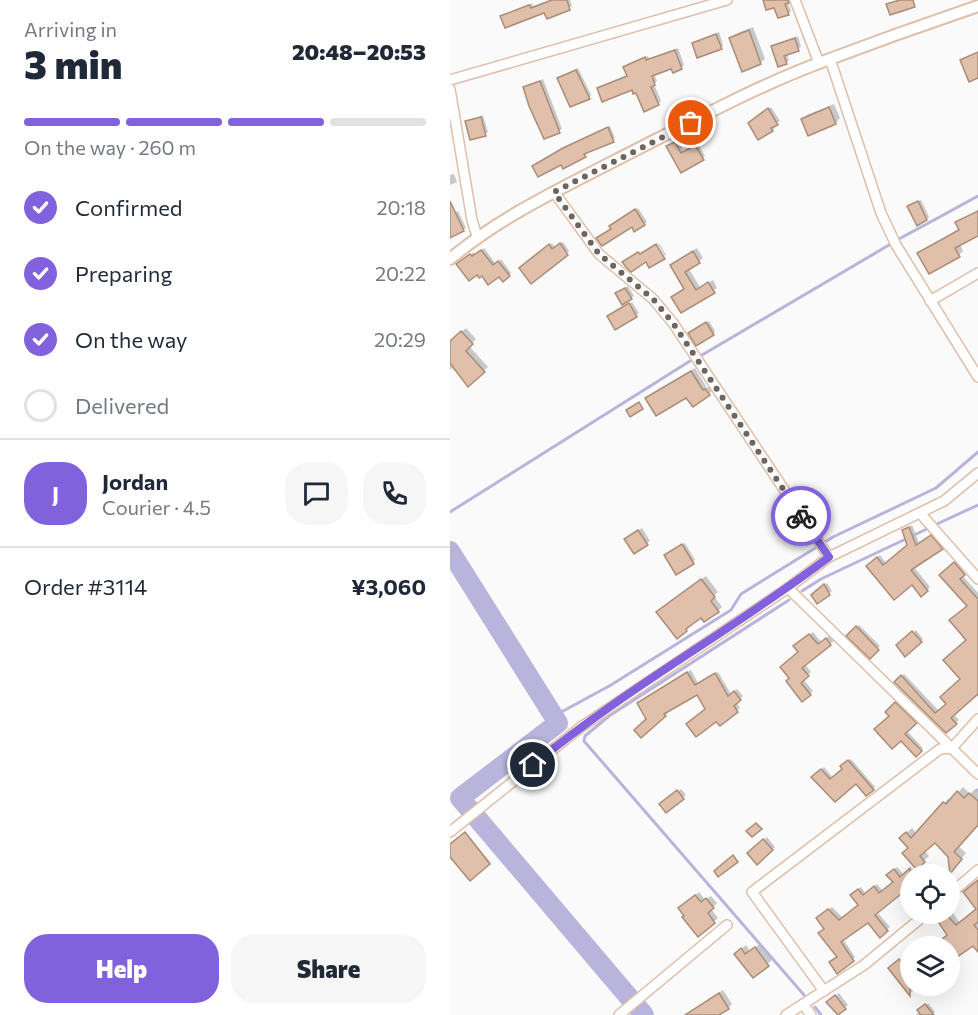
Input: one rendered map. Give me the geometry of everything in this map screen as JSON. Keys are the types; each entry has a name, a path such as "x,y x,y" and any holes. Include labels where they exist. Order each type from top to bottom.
{"street":[{"path":"450,80 727,0"},
{"path":"795,0 825,61 881,213 896,245 978,377"},
{"path":"450,259 477,236 554,192 728,103 891,35 978,6"},
{"path":"450,90 472,220 477,236"},
{"path":"554,192 599,254 653,299 673,323 826,553"},
{"path":"930,301 978,273"},
{"path":"450,832 580,727 788,588 826,553 944,501 978,473"},
{"path":"920,513 978,579"},
{"path":"788,588 978,774"},
{"path":"824,991 752,891 940,749 952,748 978,719"},
{"path":"960,885 978,870"},
{"path":"622,1013 727,924"},
{"path":"786,1015 864,965 914,924"},
{"path":"803,1004 811,1015"}],"building":[{"path":"552,0 567,0 570,10 547,19 544,13 505,28 500,16 529,5 531,8"},
{"path":"763,0 788,0 789,3 785,4 789,15 778,18 774,8 766,10"},
{"path":"900,0 913,0 915,7 890,15 886,4"},
{"path":"749,30 761,64 742,72 729,38"},
{"path":"716,34 722,49 697,58 692,43"},
{"path":"795,38 799,51 784,56 787,64 778,67 771,46"},
{"path":"675,50 682,69 673,73 671,69 652,76 655,85 651,87 659,105 644,112 636,93 633,94 632,90 602,102 597,88 627,76 623,67 645,57 646,60"},
{"path":"978,52 978,78 969,82 960,60"},
{"path":"576,70 590,99 570,107 557,78"},
{"path":"540,81 560,133 544,139 523,87"},
{"path":"829,107 836,124 808,136 801,119"},
{"path":"768,108 778,125 758,140 748,123"},
{"path":"481,117 486,136 470,140 465,121"},
{"path":"608,127 614,142 584,154 586,157 563,169 561,165 538,177 532,166 563,148"},
{"path":"675,142 681,153 695,145 704,160 681,173 666,146"},
{"path":"450,201 464,231 450,238"},
{"path":"918,201 927,220 917,226 907,206"},
{"path":"635,209 645,225 634,232 632,227 602,246 596,238 611,229 609,226"},
{"path":"978,211 978,236 955,248 960,257 929,274 917,253 959,230 955,222"},
{"path":"560,243 568,255 531,284 519,268 549,244 552,249"},
{"path":"656,244 665,259 649,268 646,262 631,272 622,262 638,252 640,254"},
{"path":"481,250 493,265 498,261 510,276 503,282 499,277 488,285 482,276 479,278 477,275 469,281 456,264 470,254 472,256"},
{"path":"693,251 700,263 685,272 696,290 708,282 715,293 681,313 671,297 684,289 670,265"},
{"path":"625,288 632,299 622,305 615,293"},
{"path":"629,303 637,317 615,330 607,316"},
{"path":"706,322 714,335 696,346 688,333"},
{"path":"461,331 473,344 466,351 485,372 468,387 450,363 450,341"},
{"path":"691,371 703,390 705,389 710,395 693,407 686,398 656,416 645,398"},
{"path":"639,402 643,409 630,417 626,410"},
{"path":"909,527 916,545 931,535 943,549 911,570 928,591 921,597 912,585 894,600 866,566 877,557 883,565 907,545 902,530"},
{"path":"638,530 648,545 634,554 624,539"},
{"path":"682,544 694,564 676,575 664,555"},
{"path":"954,562 965,575 960,579 978,599 978,694 951,718 957,724 946,733 894,682 901,675 935,713 946,704 940,697 960,679 943,660 966,640 949,620 967,606 939,575"},
{"path":"701,579 715,597 711,601 719,612 704,622 701,618 677,639 656,612"},
{"path":"824,584 830,595 817,604 811,595"},
{"path":"856,626 879,650 870,659 846,636"},
{"path":"912,631 922,642 905,657 896,645"},
{"path":"809,634 818,644 826,638 831,645 802,668 809,676 801,683 811,695 802,702 786,681 789,678 780,667 798,652 793,646"},
{"path":"687,672 695,685 715,673 728,696 734,691 741,700 734,706 738,712 720,726 716,722 696,737 686,724 705,709 697,695 664,714 666,716 641,738 634,730 646,719 637,703"},
{"path":"895,702 917,723 905,734 922,751 916,757 901,741 892,749 874,729 889,716 885,712"},
{"path":"848,760 874,790 866,796 856,784 835,802 811,777 821,769 830,779 842,769 840,766"},
{"path":"677,790 684,799 666,813 659,804"},
{"path":"957,791 964,798 969,793 978,801 978,825 954,852 962,859 958,864 949,864 948,857 935,843 920,856 925,862 923,864 912,864 902,853 908,848 899,838 906,832 911,838 943,802 946,804"},
{"path":"756,823 762,829 752,837 746,831"},
{"path":"465,832 490,864 470,881 450,857 450,844"},
{"path":"763,839 773,850 757,865 747,853"},
{"path":"733,855 738,862 718,877 714,871"},
{"path":"894,869 900,877 900,895 875,915 888,931 880,938 868,923 841,942 854,961 837,974 829,962 837,957 818,933 824,929 816,918 828,909 839,920 858,905 850,895 858,889 863,895 874,886 879,893 893,882 886,875"},
{"path":"978,880 978,922 974,925 978,930 978,952 973,946 960,955 960,936 946,936 940,924 960,924 976,909 963,892"},
{"path":"695,895 701,902 706,898 714,908 708,913 715,923 698,937 682,917 684,916 678,908"},
{"path":"755,947 769,966 753,978 734,954 741,948 745,954"},
{"path":"899,959 900,983 888,968"},
{"path":"719,993 729,1009 719,1015 685,1015"},
{"path":"835,995 846,1009 838,1015 826,1002"},
{"path":"925,1004 934,1015 921,1015 917,1010"}],"waterway":[{"path":"899,239 978,196"},
{"path":"702,355 889,245"},
{"path":"450,512 690,361"},
{"path":"554,716 611,685 731,610 741,594 833,537 936,488 978,452"},
{"path":"937,524 978,505"},
{"path":"802,591 821,579 927,529"},
{"path":"450,551 558,723 460,798 644,1015"},
{"path":"789,600 609,716 585,736 584,741 804,995"},
{"path":"558,723 566,727"},
{"path":"815,1007 821,1015"}],"way so far":[{"path":"691,123 554,192 599,254 653,299 673,323 801,516"}],"route":[{"path":"533,765 580,727 788,588 829,557 801,516"}]}
